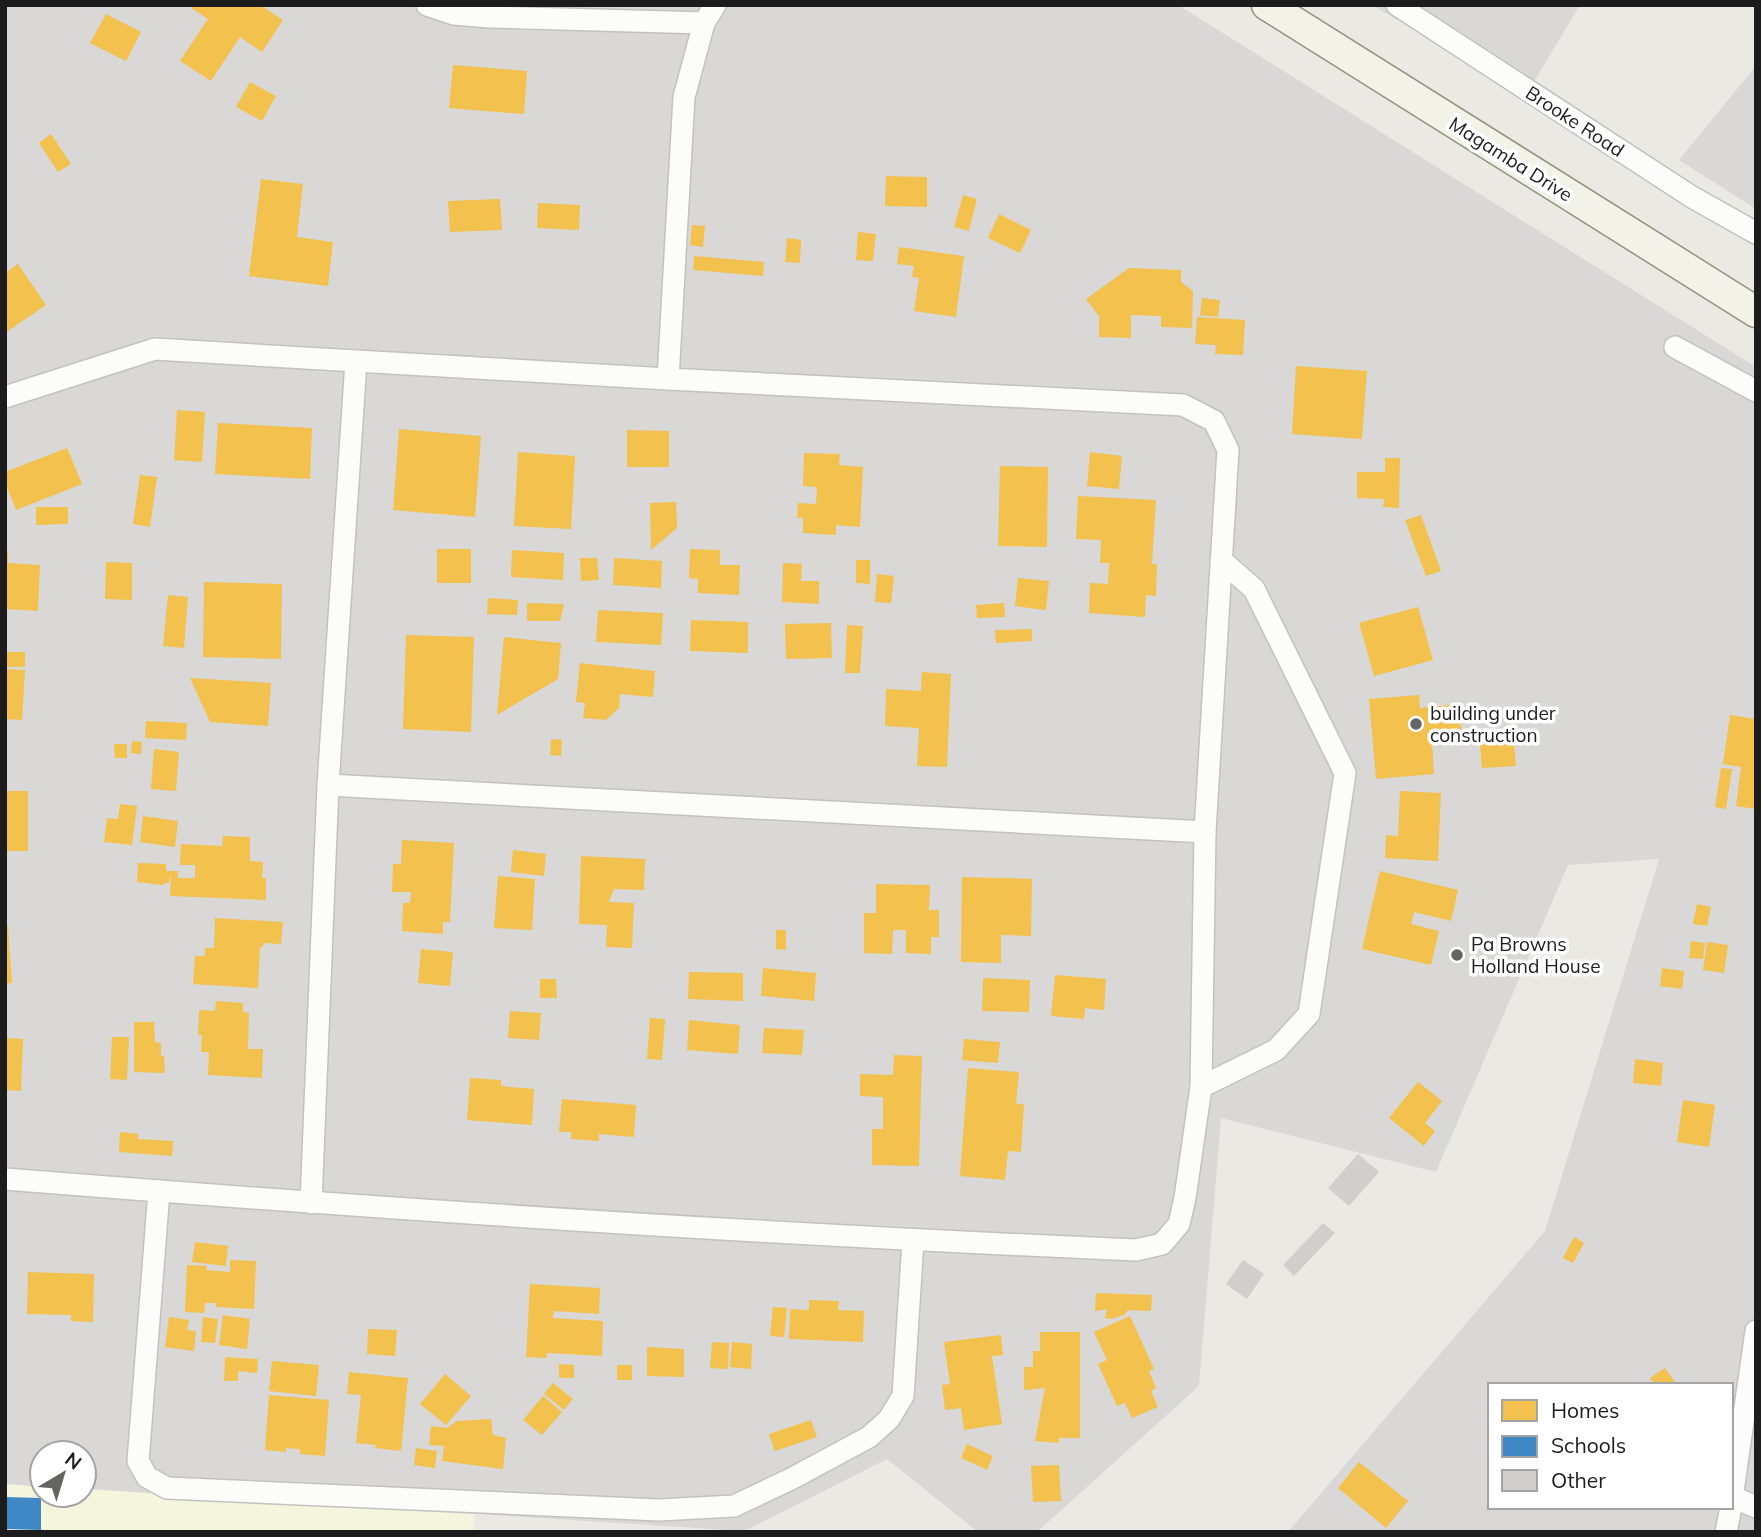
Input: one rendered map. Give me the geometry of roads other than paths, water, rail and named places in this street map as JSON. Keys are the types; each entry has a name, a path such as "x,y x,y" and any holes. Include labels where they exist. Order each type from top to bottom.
{"street":[{"path":"427,5 454,14 489,17 709,14 684,97 668,379"},
{"name":"Brooke Road","path":"1397,5 1692,197 1756,233"},
{"name":"Magamba Drive","path":"1275,8 1756,312"},
{"path":"1675,346 1756,391"},
{"path":"5,397 155,349 1184,405 1214,421 1228,450 1205,832 1201,1087 1179,1224 1162,1244 1136,1250 913,1241 311,1203 5,1179"},
{"path":"311,1203 328,785 356,361"},
{"path":"1201,1087 1276,1051 1309,1014 1345,773 1254,589 1221,560"},
{"path":"328,785 1205,832"},
{"path":"159,1191 138,1461 147,1477 167,1488 659,1510 734,1506 869,1437 889,1419 903,1396 913,1241"},
{"path":"1733,1496 1756,1331"},
{"path":"1733,1503 1756,1507"},
{"path":"1726,1532 1731,1509"}],"place":[{"name":"building under construction","path":"1416,724"},
{"name":"Pa Browns Holland House","path":"1457,955"}]}
